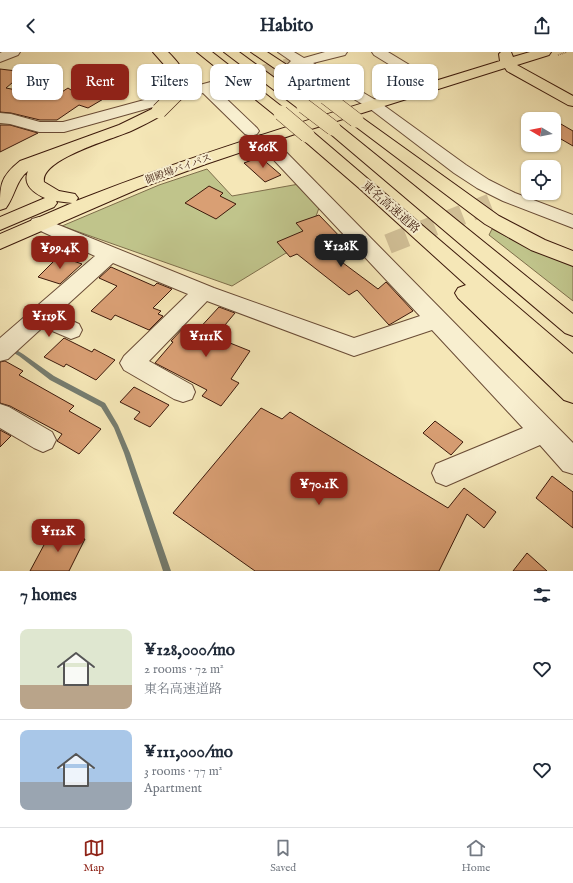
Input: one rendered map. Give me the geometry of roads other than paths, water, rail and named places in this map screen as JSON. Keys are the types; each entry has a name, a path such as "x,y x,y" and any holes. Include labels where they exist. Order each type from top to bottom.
{"highway":[{"path":"0,204 5,197 10,179 19,169 33,161 138,123 159,111 178,92 180,82 177,70 160,52"},
{"name":"東名高速道路","path":"204,52 281,113 365,184 573,368"},
{"name":"東名高速道路","path":"231,52 333,128 573,327"},
{"path":"258,52 326,97 492,220 538,245 573,259"},
{"name":"御殿場バイパス","path":"438,74 508,56 544,52"},
{"path":"508,56 521,74"},
{"name":"御殿場バイパス","path":"0,224 61,197 165,157 256,136 368,101 488,69 508,56"},
{"path":"488,69 505,69 521,74 573,102"},
{"name":"御殿場バイパス","path":"368,101 372,99"},
{"name":"御殿場バイパス","path":"0,242 39,223 108,194 256,136"},
{"path":"88,142 51,159 37,171 34,181 36,186 46,192 69,198 86,195 138,176 191,162"},
{"path":"365,184 371,204 573,394"}],"street":[{"path":"0,58 13,52"},
{"path":"294,59 340,52"},
{"path":"379,52 397,64"},
{"path":"394,62 412,55"},
{"path":"294,59 368,101 460,169 483,184 500,200 573,222"},
{"path":"0,118 11,119 39,128 64,127 213,86 256,136 278,154 379,247 435,320 573,462"},
{"path":"39,223 75,240 203,292 354,347 435,320"},
{"path":"0,352 110,254"},
{"path":"184,392 132,362 203,292"},
{"path":"41,316 71,330"},
{"path":"0,415 43,440"},
{"path":"446,472 544,431"}],"waterway":[{"path":"0,342 21,355 52,378 103,405 116,427 127,453 167,571"}],"tunnel":[{"path":"266,72 274,69"},
{"path":"388,244 492,203"}]}
